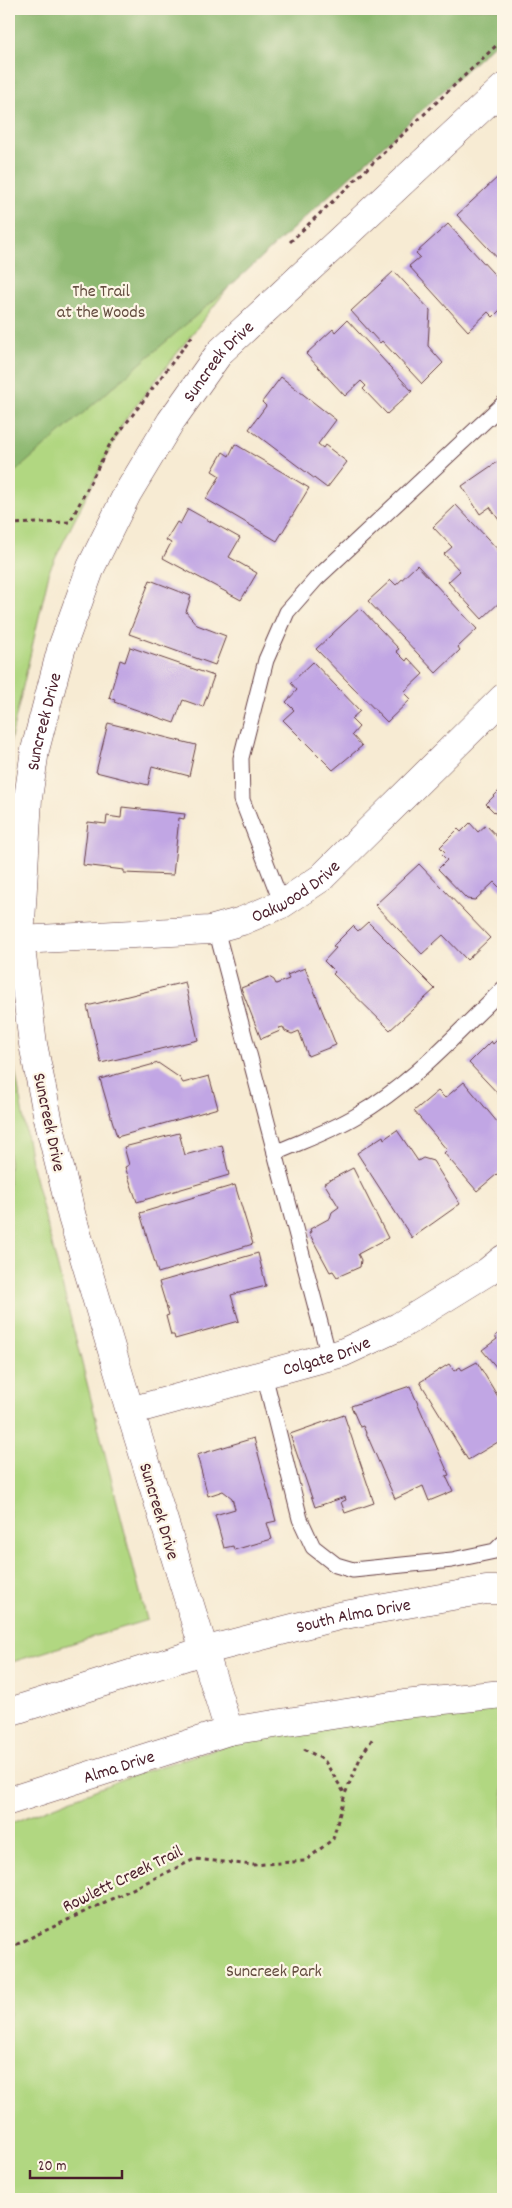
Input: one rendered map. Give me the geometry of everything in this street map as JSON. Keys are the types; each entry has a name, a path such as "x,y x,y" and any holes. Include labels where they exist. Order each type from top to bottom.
{"street":[{"name":"Suncreek Drive","path":"229,1731 72,1218 49,1123 34,1044 20,940 28,798 35,750 61,650 87,576 127,494 171,421 220,352 503,88"},
{"name":"Oakwood Drive","path":"20,940 216,929 242,921 282,904 321,878 503,698"},
{"name":"Colgate Drive","path":"130,1411 329,1357 398,1327 487,1272 503,1259"},
{"name":"South Alma Drive","path":"203,1651 339,1616 486,1590 503,1590"},
{"path":"9,1712 203,1651"},
{"path":"229,1731 404,1704 503,1694"},
{"name":"Alma Drive","path":"9,1801 229,1731"}],"lane":[{"path":"282,904 242,800 241,758 266,660 287,612 316,579 503,404"},
{"path":"216,929 329,1357"},
{"path":"275,1153 355,1117 385,1097 414,1073 503,988"},
{"path":"264,1374 300,1519 313,1547 336,1565 353,1570 452,1560 494,1551 503,1544"}],"path":[{"name":"Rowlett Creek Trail","path":"9,1948 195,1859 252,1865 305,1861 333,1839 345,1794 361,1756 374,1737 382,1735"},
{"path":"301,1747 324,1760 339,1781 345,1794"}],"green space":[{"path":"9,9 503,9 503,36 228,288 9,477"},
{"name":"The Trail at the Woods","path":"9,87 228,288 124,421 50,569 9,747"},
{"path":"9,1035 31,1162 147,1620 9,1663"},
{"name":"Suncreek Park","path":"503,1706 503,2199 9,2199 9,1824 128,1777 236,1742 330,1726"}],"building":[{"path":"499,176 503,180 503,264 457,215"},
{"path":"448,224 503,284 503,307 493,317 488,312 468,331 409,266 420,257 416,253"},
{"path":"394,271 430,310 428,346 443,363 422,384 382,341 380,343 351,311"},
{"path":"347,320 412,391 387,414 363,389 366,386 361,381 345,396 306,354 333,329 335,332"},
{"path":"281,377 336,420 318,444 323,448 325,445 347,462 327,488 249,429 266,406 262,402"},
{"path":"235,444 309,488 277,541 206,499 220,476 212,471 223,452 229,456"},
{"path":"497,462 503,471 503,526 490,507 480,514 462,486"},
{"path":"456,505 503,555 503,599 482,619 448,582 460,571 444,554 452,547 433,527"},
{"path":"188,509 240,538 229,557 257,573 241,600 163,558 171,543 166,540 177,522 180,524"},
{"path":"417,565 477,629 458,647 460,650 436,673 368,601 391,580 396,585"},
{"path":"150,580 191,596 186,612 197,625 226,636 215,665 129,634"},
{"path":"360,608 399,649 396,651 406,661 408,658 423,674 404,692 411,699 387,722 316,649"},
{"path":"130,647 214,676 203,707 183,700 174,723 114,702 115,700 109,698 120,660 125,662"},
{"path":"313,662 360,711 351,719 359,727 352,735 362,746 333,770 283,720 294,710 286,702 297,690 291,683"},
{"path":"108,723 196,745 189,776 152,766 148,785 96,772"},
{"path":"503,787 503,821 486,804"},
{"path":"122,807 185,814 184,819 179,818 173,875 124,873 124,870 83,865 88,822 106,824 107,816 121,818"},
{"path":"470,823 478,832 486,825 503,843 503,891 494,882 475,900 467,899 438,869 447,860 442,855 445,852 440,847 458,829 461,832"},
{"path":"419,864 490,938 467,960 443,935 422,954 375,905"},
{"path":"368,922 435,989 390,1030 333,974 335,972 324,961 336,948 333,946 353,926 358,931"},
{"path":"305,968 336,1045 308,1056 299,1031 292,1034 285,1031 283,1027 279,1028 280,1031 261,1039 241,988 269,977 276,984 289,979 287,975"},
{"path":"185,982 198,1040 101,1063 87,1006"},
{"path":"503,1034 503,1099 469,1063 491,1041 493,1044"},
{"path":"158,1063 180,1078 183,1083 209,1076 218,1108 117,1137 100,1079"},
{"path":"464,1082 503,1129 503,1169 477,1191 444,1153 447,1150 414,1111 438,1091 445,1098"},
{"path":"397,1130 418,1161 423,1158 433,1161 460,1204 412,1238 357,1153 383,1136 384,1139"},
{"path":"179,1133 185,1155 222,1145 229,1175 137,1202 125,1167 129,1165 124,1147"},
{"path":"353,1168 388,1238 358,1254 361,1260 360,1267 337,1277 333,1271 330,1272 309,1233 311,1232 310,1229 330,1218 332,1212 339,1207 324,1183"},
{"path":"235,1185 253,1244 158,1273 140,1213"},
{"path":"258,1253 266,1286 231,1295 239,1321 175,1339 174,1335 171,1335 166,1316 169,1315 159,1282"},
{"path":"503,1330 503,1375 482,1350 497,1339 495,1336"},
{"path":"477,1362 503,1405 503,1439 468,1460 420,1382 449,1364 454,1371 460,1367 462,1370"},
{"path":"410,1386 449,1475 446,1476 453,1491 429,1501 423,1486 395,1499 363,1426 360,1427 351,1406"},
{"path":"344,1415 374,1503 345,1513 341,1502 346,1500 345,1497 315,1507 290,1434"},
{"path":"254,1438 276,1521 267,1523 272,1539 234,1550 233,1546 224,1548 215,1515 235,1509 232,1498 223,1491 208,1496 197,1455"}]}
